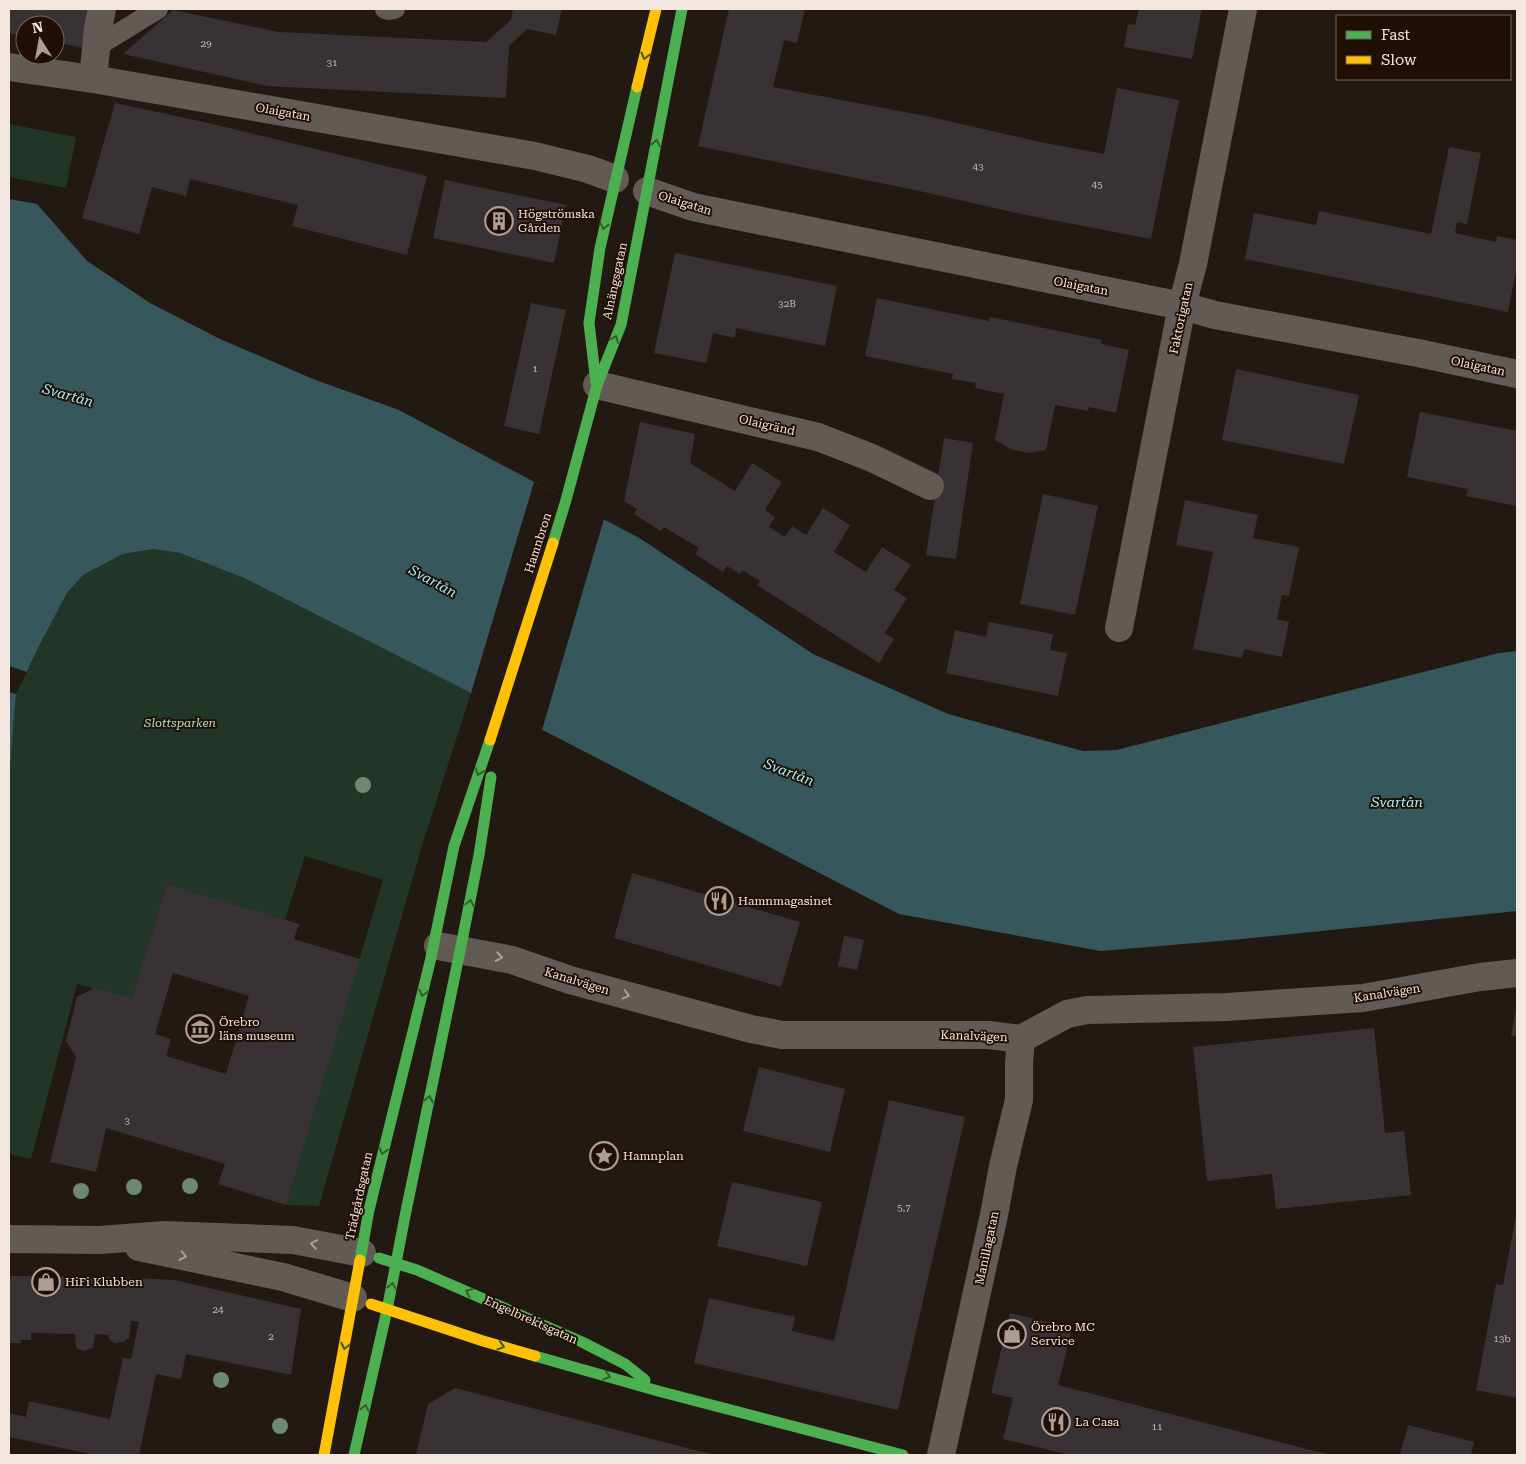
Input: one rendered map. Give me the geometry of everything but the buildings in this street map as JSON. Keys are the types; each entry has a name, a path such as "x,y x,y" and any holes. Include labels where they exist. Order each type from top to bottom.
{"main road":[{"name":"Alnängsgatan","path":"597,384 621,325 631,185 656,9"},
{"name":"Alnängsgatan","path":"597,384 589,323 600,248 631,185 682,9"},
{"name":"Hamnbron","path":"447,948 454,846 500,709 566,500 597,384"},
{"name":"Hamnbron","path":"447,948 480,855 500,709"},
{"name":"Trädgårdsgatan","path":"324,1455 376,1181 447,948"},
{"path":"354,1455 397,1263 447,948"},
{"name":"Engelbrektsgatan","path":"362,1253 417,1270 582,1342 625,1364 658,1391"},
{"name":"Engelbrektsgatan","path":"353,1298 483,1341 658,1391 903,1455"}],"street":[{"path":"93,79 102,9"},
{"name":"Faktorigatan","path":"1119,628 1243,9"},
{"name":"Olaigatan","path":"9,67 93,79 535,156 588,170 693,207 1517,374"},
{"name":"Olaigränd","path":"597,384 818,436 872,458 930,486"},
{"name":"Kanalvägen","path":"447,948 512,960 570,980 782,1036 988,1035 1022,1039 1067,1014 1087,1010 1227,1006 1363,998 1517,973"},
{"name":"Manillagatan","path":"941,1455 1019,1100 1019,1063 1022,1039"},
{"path":"9,1239 100,1240 165,1235 293,1240 362,1253"},
{"path":"100,1240 283,1277 353,1298"}],"lane":[{"path":"96,47 158,9"},
{"path":"385,9 395,9"}],"green space":[{"path":"9,124 76,137 66,188 9,177"},
{"name":"Slottsparken","path":"154,549 180,553 244,578 471,693 421,849 319,1206 286,1205 383,880 305,856 285,920 167,884 132,998 77,984 31,1159 9,1154 9,780 16,694 67,593 83,575 123,554"}],"water":[{"name":"Svartån","path":"9,199 37,204 87,261 150,303 220,339 313,379 399,410 641,539 813,654 948,714 1083,751 1117,750 1499,653 1517,651 1517,911 1242,939 1101,951 899,914 244,578 180,553 154,549 123,554 83,575 67,593 16,694 9,780"}],"pier":[{"path":"534,482 604,519 542,730 471,693"},
{"path":"9,666 27,672 16,694 9,692"}],"traffic: fast":[{"path":"553,543 597,385 621,325 682,9"},
{"path":"596,383 589,323 600,248 637,87"},
{"path":"360,1260 369,1210 430,962 454,846 490,740"},
{"path":"354,1455 387,1310 460,951 479,855 491,777"},
{"path":"379,1258 417,1270 582,1342 625,1364 645,1380"},
{"path":"535,1356 658,1391 903,1455"}],"traffic: slow":[{"path":"637,87 656,9"},
{"path":"490,740 553,543"},
{"path":"324,1455 360,1260"},
{"path":"371,1304 535,1356"}],"place":[{"name":"Högströmska Gården","path":"499,221"},
{"name":"Hamnmagasinet","path":"719,901"},
{"name":"Örebro läns museum","path":"200,1029"},
{"name":"Hamnplan","path":"604,1156"},
{"name":"HiFi Klubben","path":"46,1282"},
{"name":"Örebro MC Service","path":"1012,1334"},
{"name":"La Casa","path":"1056,1422"}]}
